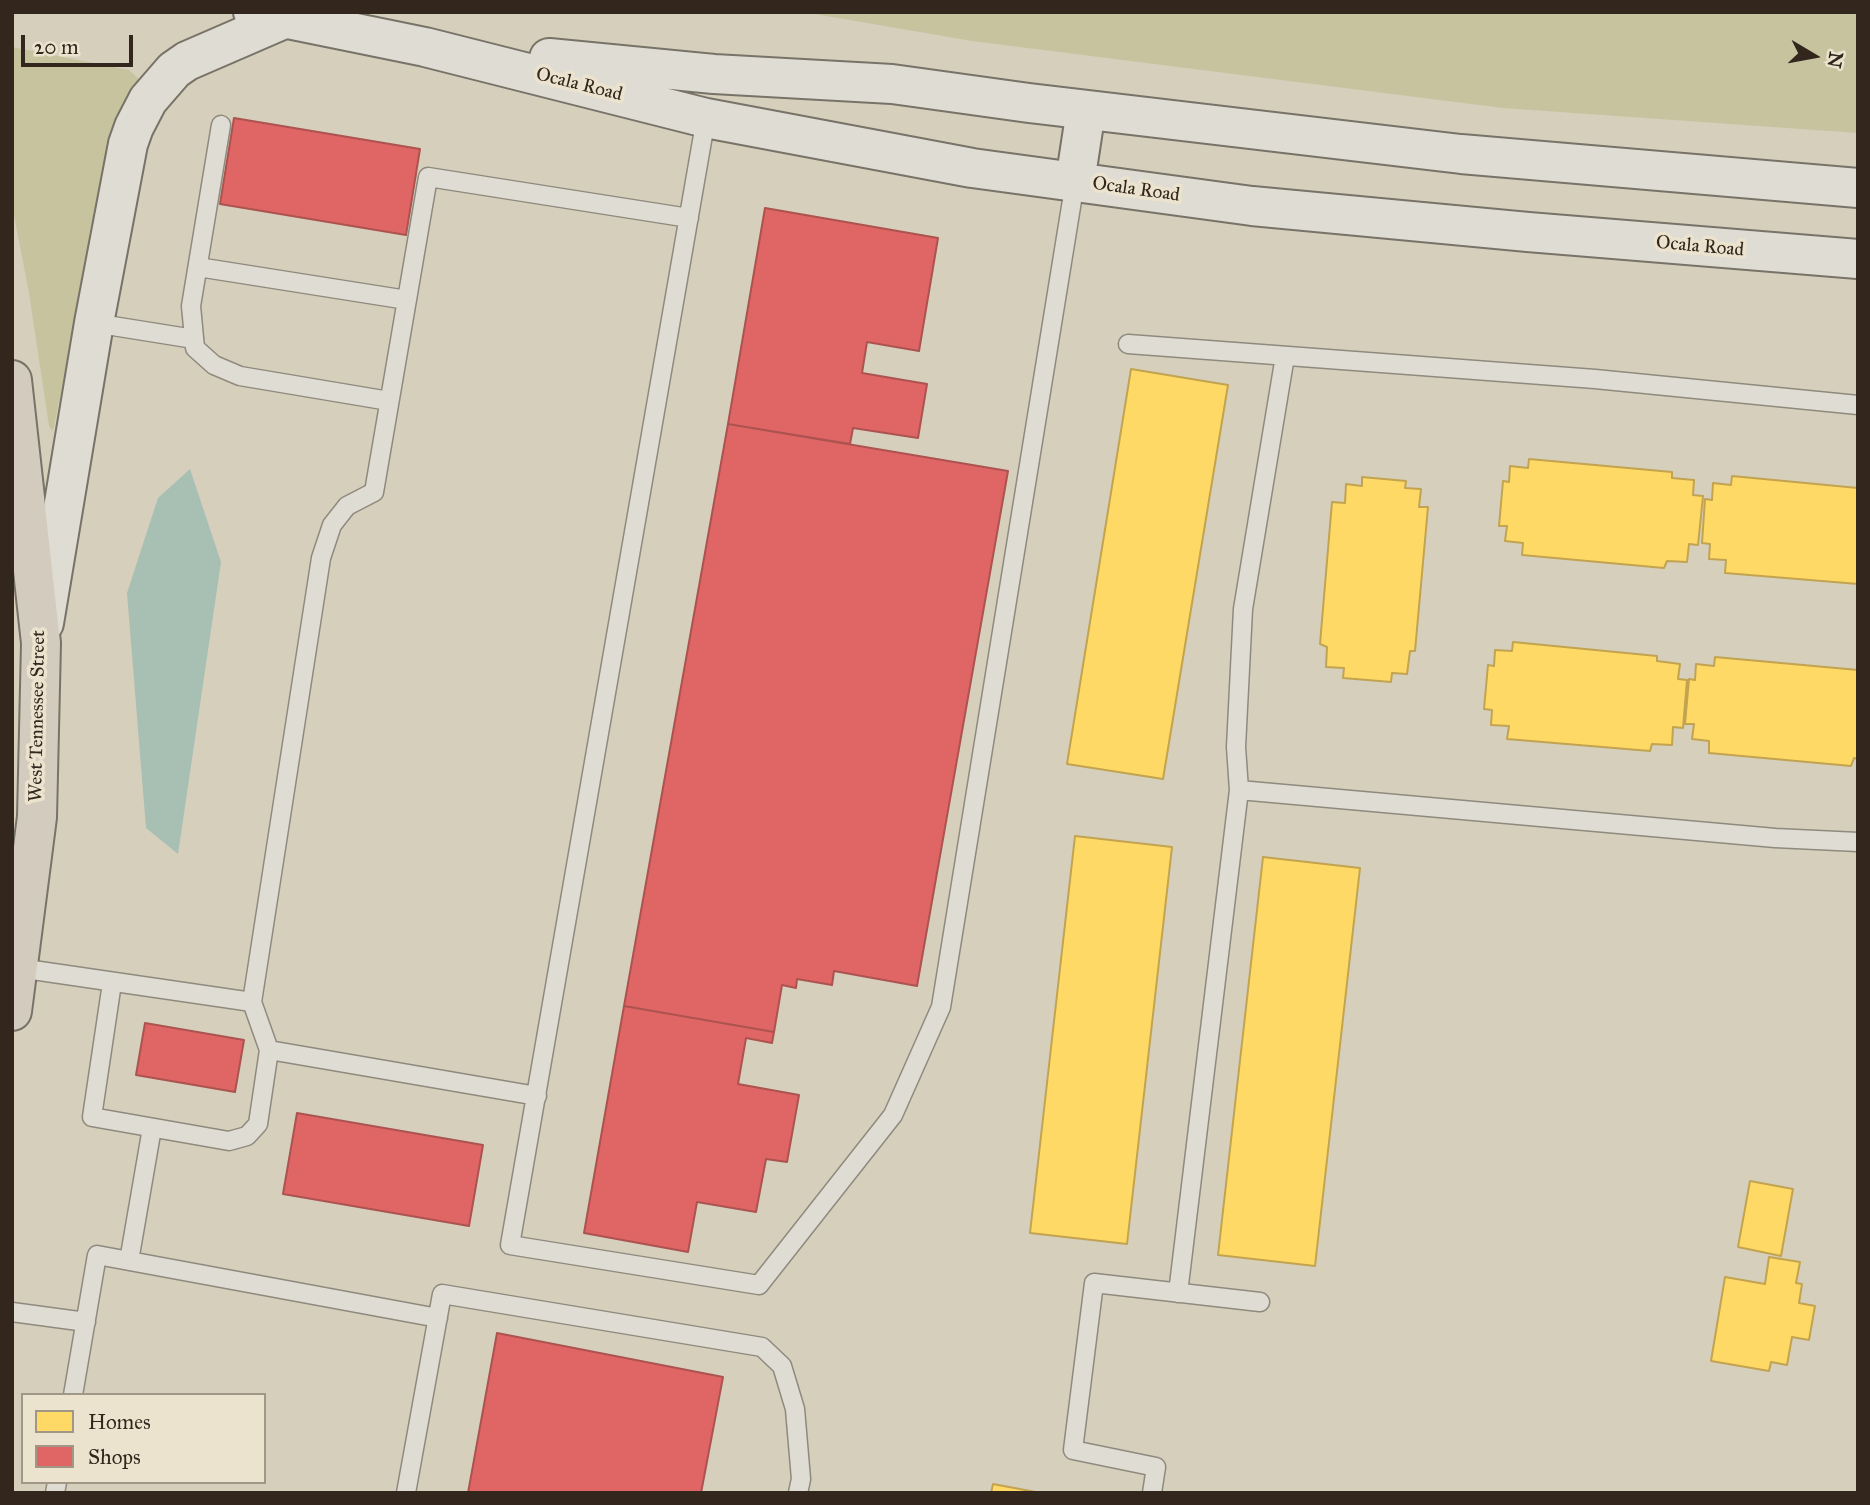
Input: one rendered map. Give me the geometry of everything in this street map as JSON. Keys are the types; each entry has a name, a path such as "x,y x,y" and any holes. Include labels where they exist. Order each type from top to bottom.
{"main road":[{"name":"Ocala Road","path":"268,16 425,47 706,118 972,168 1266,207 1858,259"},
{"path":"41,643 94,323 128,144 134,127 148,100 174,70 268,16"},
{"name":"Ocala Road","path":"425,47 714,74 892,84 1461,155 1858,188"},
{"path":"706,118 714,74"},
{"path":"1075,182 1086,110"},
{"name":"West Tennessee Street","path":"12,380 41,643 37,817 12,1011"}],"lane":[{"path":"706,118 510,1245 759,1285 893,1115 941,1007 1075,182"},
{"path":"221,125 191,306 195,348 214,365 240,376 389,401"},
{"path":"112,983 92,1117 229,1141 247,1136 258,1124 269,1050 252,1002 321,558 331,525 347,506 374,492 428,177 689,218"},
{"path":"198,267 407,300"},
{"path":"94,323 194,339"},
{"path":"1128,344 1594,379 1858,405"},
{"path":"1178,1293 1238,790 1236,747 1243,608 1285,355"},
{"path":"1238,790 1774,838 1858,842"},
{"path":"16,968 252,1002"},
{"path":"269,1050 537,1096"},
{"path":"129,1261 152,1128"},
{"path":"73,1393 97,1255 438,1318"},
{"path":"1152,1493 1156,1467 1073,1450 1094,1283 1260,1302"},
{"path":"406,1493 442,1294 762,1347 782,1366 795,1409 800,1479 798,1493"},
{"path":"12,1312 86,1322"}],"shaded area":[{"path":"803,12 1858,12 1858,133 1503,108 972,41"},
{"path":"12,47 129,70 141,81 125,100 115,119 52,431 12,205"},
{"path":"190,469 221,562 178,854 146,828 127,593 158,498"}],"building: Homes":[{"path":"1131,369 1228,385 1163,779 1067,764"},
{"path":"1529,459 1672,472 1672,478 1694,480 1693,495 1703,496 1698,545 1689,544 1687,562 1667,561 1664,568 1522,555 1523,543 1505,541 1507,526 1499,526 1503,481 1509,482 1510,466 1528,468"},
{"path":"1732,476 1858,488 1858,584 1725,573 1726,560 1709,559 1710,544 1702,543 1705,499 1712,500 1713,483 1731,485"},
{"path":"1362,477 1406,481 1405,488 1421,489 1419,507 1428,507 1415,651 1410,651 1407,674 1392,673 1391,682 1343,678 1344,668 1326,667 1327,647 1320,644 1332,502 1345,503 1346,484 1362,486"},
{"path":"1513,642 1657,656 1657,661 1680,664 1678,679 1687,680 1683,728 1673,727 1672,745 1652,744 1650,751 1507,739 1509,726 1491,725 1492,710 1484,709 1488,665 1494,666 1495,650 1512,651"},
{"path":"1715,657 1858,670 1858,759 1854,758 1851,766 1709,753 1709,741 1692,739 1694,724 1685,724 1689,679 1695,680 1696,664 1714,666"},
{"path":"1075,836 1172,847 1127,1244 1030,1233"},
{"path":"1263,857 1360,868 1315,1266 1218,1255"},
{"path":"1750,1181 1793,1189 1781,1256 1738,1247"},
{"path":"1769,1257 1800,1262 1796,1283 1802,1284 1799,1303 1815,1306 1809,1340 1792,1337 1787,1365 1771,1362 1769,1371 1711,1361 1725,1277 1765,1284"},
{"path":"993,1484 1041,1493 991,1493"}],"building: Shops":[{"path":"234,118 420,149 406,235 220,204"},
{"path":"765,208 938,238 919,351 867,342 862,373 927,384 918,438 853,428 850,444 728,424"},
{"path":"728,424 1008,471 917,986 834,971 832,985 797,979 796,988 782,985 774,1032 624,1006"},
{"path":"624,1006 774,1032 772,1043 746,1038 738,1084 799,1095 787,1162 766,1159 756,1212 697,1202 688,1252 584,1233"},
{"path":"145,1023 244,1040 235,1092 136,1075"},
{"path":"297,1113 483,1145 469,1226 283,1194"},
{"path":"497,1333 723,1377 701,1493 468,1493"}]}
